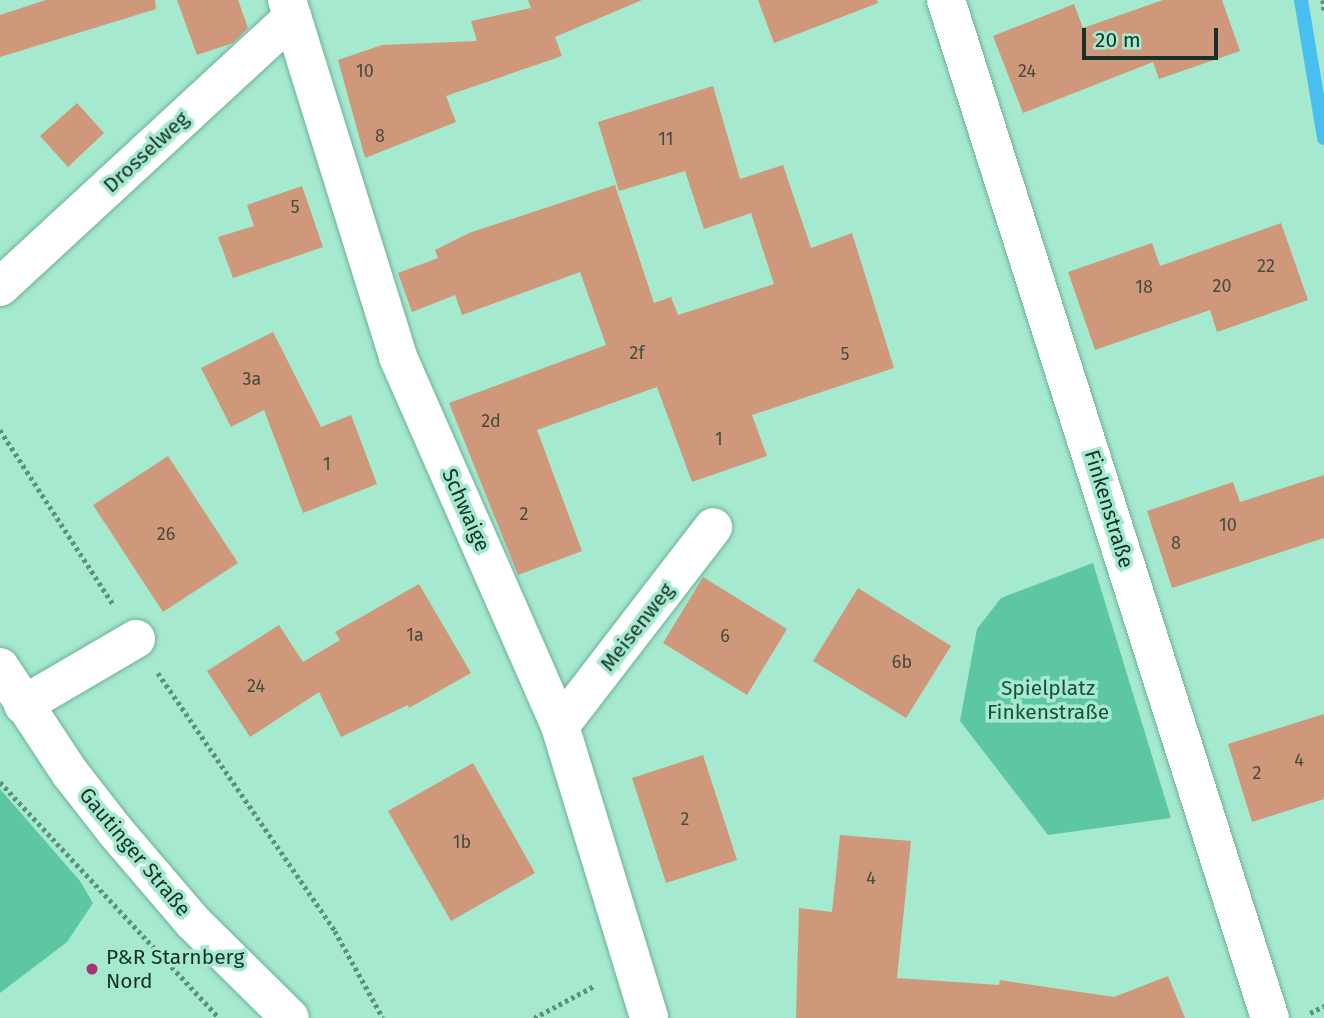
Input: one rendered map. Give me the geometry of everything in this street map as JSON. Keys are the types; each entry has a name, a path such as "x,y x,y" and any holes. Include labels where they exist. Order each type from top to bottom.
{"street":[{"name":"Finkenstraße","path":"946,0 1270,1018"},
{"name":"Drosselweg","path":"0,287 290,9"},
{"name":"Schwaige","path":"290,9 398,357 560,726 649,1018"},
{"name":"Meisenweg","path":"560,726 713,527"},
{"path":"23,705 136,639"},
{"name":"Gautinger Straße","path":"0,667 23,705 116,832 193,922 290,1018"}],"path":[{"path":"1323,0 1324,10"},
{"path":"0,429 136,639 335,931 383,1018"},
{"path":"0,782 219,1018"},
{"path":"534,1018 586,987 599,986"}],"green space":[{"name":"Spielplatz Finkenstraße","path":"1093,563 1171,818 1048,835 960,721 977,629 1001,598"},
{"path":"0,789 80,881 93,903 67,942 0,993"}],"building":[{"path":"46,0 155,0 156,9 0,57 0,15"},
{"path":"177,0 238,0 248,28 233,43 197,55"},
{"path":"528,0 642,0 555,37 562,56 446,96 456,122 365,158 338,60 382,45 477,41 471,21 531,8"},
{"path":"758,0 877,0 878,3 774,43"},
{"path":"1163,0 1222,0 1240,51 1159,79 1153,62 1023,113 993,36 1074,4 1083,28"},
{"path":"713,86 740,179 783,165 811,248 852,233 894,368 752,415 767,456 692,482 657,387 537,430 582,551 518,575 449,403 606,345 580,272 462,315 455,295 412,312 398,273 438,258 435,250 469,233 615,185 654,303 671,297 678,315 774,284 751,213 704,229 685,171 619,191 598,122"},
{"path":"77,103 104,133 68,167 40,136"},
{"path":"302,186 323,247 233,278 218,237 254,226 247,205"},
{"path":"1281,223 1308,300 1217,332 1210,310 1095,350 1068,272 1152,243 1160,266"},
{"path":"273,332 321,427 351,415 377,484 303,513 264,410 231,427 201,368"},
{"path":"168,456 238,563 163,612 93,505"},
{"path":"1324,475 1324,538 1172,588 1147,511 1233,482 1240,502"},
{"path":"703,577 787,629 747,695 663,643"},
{"path":"419,584 471,673 409,708 408,705 341,737 319,692 250,737 207,671 279,625 303,662 340,640 335,632"},
{"path":"858,588 951,646 906,718 813,661"},
{"path":"1324,714 1324,799 1252,822 1228,744"},
{"path":"703,755 737,860 666,883 632,778"},
{"path":"473,763 535,873 451,921 388,811"},
{"path":"840,835 911,841 897,978 999,985 1000,980 1114,997 1168,976 1185,1018 796,1018 799,908 832,912"}],"waterway":[{"path":"1301,0 1324,138"}],"place":[{"name":"P&R Starnberg Nord","path":"92,969"}]}
